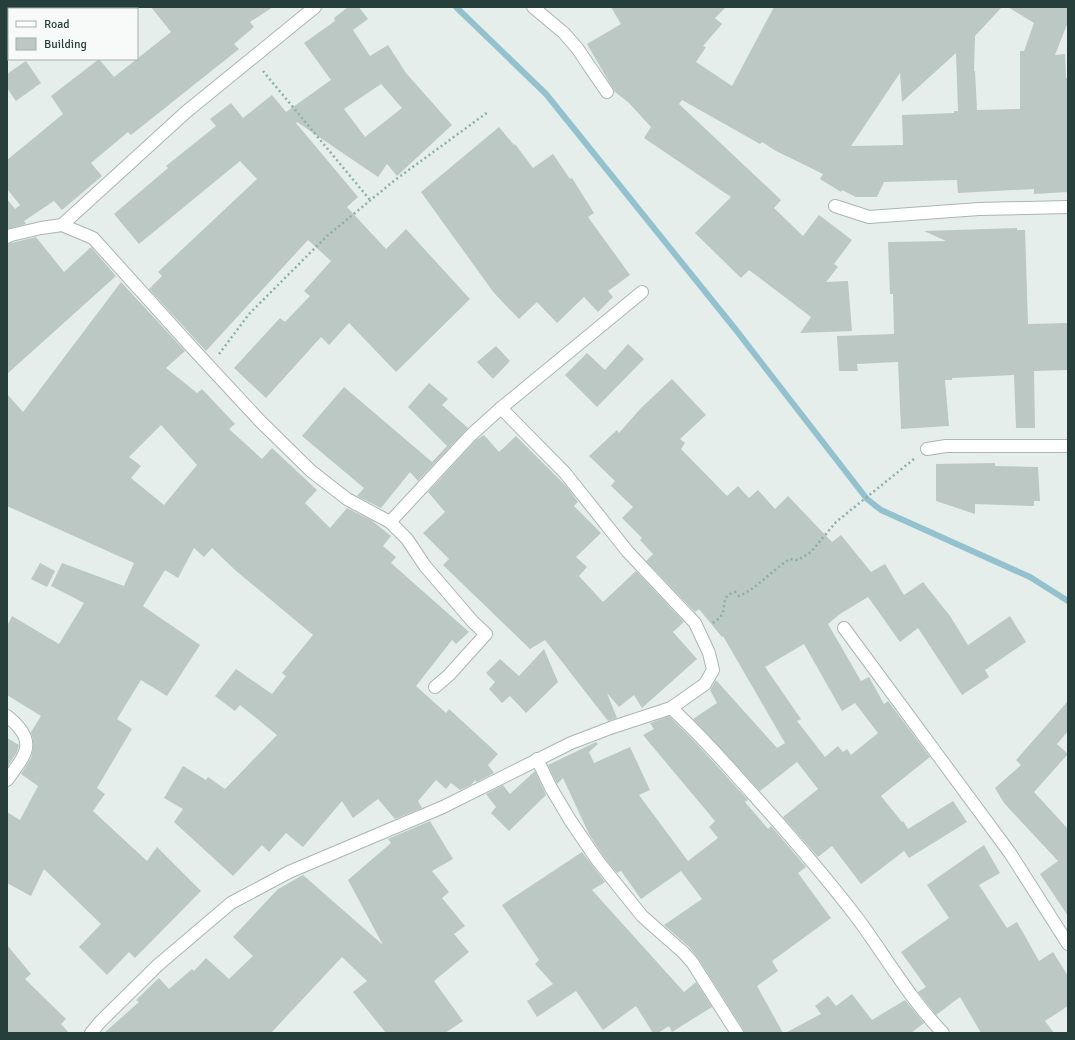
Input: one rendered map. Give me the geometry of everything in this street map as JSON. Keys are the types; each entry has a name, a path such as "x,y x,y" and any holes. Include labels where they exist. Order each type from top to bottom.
{"street":[{"path":"62,225 186,112 315,7"},
{"path":"533,7 564,33 577,48 607,92"},
{"path":"835,206 869,217 979,209 1068,207"},
{"path":"7,237 41,228 62,225 94,238 260,421 311,471 347,499 390,522 407,539 425,566 473,622 486,634 449,675 435,687"},
{"path":"390,522 471,435 501,408 642,292"},
{"path":"91,1033 100,1022 158,965 231,903 289,872 443,807 571,743 672,708 705,684 713,670 709,653 695,623 628,552 565,473 501,408"},
{"path":"927,449 946,446 1068,446"},
{"path":"844,628 1010,853 1068,944"},
{"path":"672,708 694,729 780,825 858,919 896,976 932,1022 943,1033"},
{"path":"7,716 19,726 27,742 24,757 7,780"},
{"path":"537,759 551,788 570,820 598,860 642,916 684,953 692,962 737,1033"}],"path":[{"path":"253,59 370,200"},
{"path":"209,366 249,314 327,236 395,180 488,112"},
{"path":"698,628 711,624 721,616 728,594 734,592 739,596 751,591 786,561 790,559 798,560 811,552 836,522 927,449"}],"building":[{"path":"151,7 273,7 250,22 254,27 234,44 239,49 131,135 128,132 91,163 102,176 62,210 54,201 24,221 26,224 7,229 7,199 15,209 20,205 7,189 7,160 63,114 51,96 98,60 100,60 114,77 136,60 138,60 138,58 171,32"},
{"path":"348,7 359,7 368,19 353,30 370,56 388,45 406,73 452,125 397,176 387,164 378,177 297,122 296,123 358,197 347,207 386,249 406,229 470,299 396,372 349,323 329,345 321,337 266,398 234,368 280,318 285,322 310,296 304,291 331,261 308,240 206,351 149,289 162,276 158,272 257,179 240,161 139,244 114,214 168,168 166,166 216,126 210,119 231,103 243,118 272,95 286,112 331,80 304,43 335,21 334,18","holes":["381,84 402,108 365,137 344,109"]},
{"path":"611,7 726,7 715,18 722,24 703,46 706,47 696,62 732,86 774,7 1002,7 975,36 974,71 977,110 1020,109 1020,51 1024,51 1034,23 1008,7 1068,7 1068,22 1055,55 1065,54 1066,78 1068,78 1068,192 1034,194 1034,189 958,193 957,180 884,182 877,197 856,197 842,190 841,192 820,179 823,174 776,151 762,142 760,144 682,100 679,104 781,200 774,208 803,236 819,215 852,240 834,264 838,267 826,282 848,281 852,331 800,333 811,317 749,270 741,278 695,233 731,197 644,138 651,127 629,103 615,92 587,44 621,24","holes":["956,53 958,111 954,111 954,113 902,115 903,145 851,146 900,73 902,102"]},
{"path":"26,61 41,83 16,101 7,88 7,74"},
{"path":"499,127 514,145 515,144 533,168 553,154 570,179 572,178 594,213 588,217 630,275 608,291 613,297 598,312 584,297 557,323 537,302 519,319 494,293 421,192"},
{"path":"1017,228 1017,230 1025,230 1028,324 1068,323 1068,370 1034,371 1035,428 1016,428 1014,375 952,378 952,380 945,380 949,426 901,429 898,362 857,364 858,371 839,371 837,336 894,334 893,294 890,294 888,242 946,241 924,231"},
{"path":"36,237 64,272 91,247 116,276 7,374 7,244"},
{"path":"121,282 185,351 166,368 197,393 202,389 235,424 229,429 262,459 272,448 317,490 305,503 330,528 347,508 371,520 391,536 383,546 396,557 391,563 469,632 456,644 452,640 416,686 446,713 449,709 498,754 488,765 494,773 477,782 475,780 471,785 460,790 451,783 446,789 436,780 418,801 422,808 395,819 378,799 353,818 342,801 303,847 286,833 269,852 262,845 233,876 174,822 183,809 164,798 183,766 206,780 208,777 225,789 277,735 240,705 235,711 215,696 236,669 272,694 286,676 282,673 313,635 235,570 212,548 204,557 194,548 178,578 165,570 143,606 200,645 167,696 141,680 117,719 132,729 97,788 105,794 93,811 147,861 157,847 201,891 135,958 129,952 107,975 79,947 101,924 44,869 31,896 7,883 7,812 20,820 38,786 21,774 31,758 33,740 31,732 41,716 7,695 7,626 12,616 59,644 84,603 51,586 62,563 124,586 134,563 7,506 7,394 23,412","holes":["161,425 197,465 164,505 131,478 141,466 129,457"]},
{"path":"628,344 644,359 597,407 565,375 587,353 605,370"},
{"path":"496,346 510,361 493,379 477,362"},
{"path":"672,379 706,415 680,439 685,443 681,449 727,496 738,486 749,498 758,490 775,509 788,496 832,542 841,535 871,572 885,564 904,595 923,582 950,616 968,645 1010,616 1026,642 985,670 989,677 962,695 918,628 900,642 868,597 840,614 828,624 861,681 869,677 884,704 888,701 930,757 881,796 908,829 953,801 967,822 909,858 904,851 861,884 832,846 818,857 783,817 818,789 797,762 760,791 693,719 717,703 710,690 716,680 777,748 785,743 723,636 722,637 699,609 695,612 646,561 653,554 640,540 642,538 622,518 633,507 611,486 615,481 589,456 617,430 619,433 641,408","holes":["804,644 842,711 855,703 878,733 851,755 847,749 843,752 838,746 825,757 797,721 801,719 765,667"]},
{"path":"429,383 448,399 442,405 468,428 418,481 410,472 381,508 357,496 364,488 302,436 344,387 432,462 447,446 408,407"},
{"path":"484,435 499,452 516,436 567,487 578,502 574,506 601,533 576,557 587,567 579,576 603,602 636,571 684,622 673,632 697,659 642,708 634,695 619,707 607,693 617,718 608,721 545,640 530,649 443,565 449,559 423,533 445,512 428,492 476,440"},
{"path":"995,463 995,466 1038,467 1040,501 1034,501 1034,506 975,504 975,514 936,501 936,464"},
{"path":"40,563 55,571 47,587 31,579"},
{"path":"544,649 558,682 526,713 510,696 502,703 489,689 495,682 486,673 500,659 519,676"},
{"path":"1068,701 1068,731 1057,744 1068,754 1034,792 1068,829 1068,916 1040,874 1058,861 1004,803 995,788 1021,765 1016,760"},
{"path":"669,716 697,744 748,800 745,802 768,829 771,826 806,867 798,873 831,918 772,961 778,971 757,986 783,1033 744,1033 743,1029 698,958 689,947 664,925 702,899 681,871 641,899 621,871 617,873 604,857 589,834 563,778 557,784 548,765 596,742 598,744 589,752 594,763 630,747 650,790 639,795 688,861 718,838 709,827 715,821 643,735 654,729 650,723"},
{"path":"7,738 19,745 17,752 8,766 7,765"},
{"path":"535,771 546,795 509,831 491,813 496,807 486,794 503,785 510,794"},
{"path":"430,821 453,859 432,871 449,892 442,898 465,926 454,934 469,952 434,981 463,1021 445,1033 386,1033 353,992 367,981 342,957 271,1033 104,1033 139,1002 136,1000 159,978 169,989 192,969 194,971 206,958 229,979 253,956 233,937 278,889 303,875 383,945 348,880 391,843 388,839"},
{"path":"984,845 1000,873 979,885 1007,928 1017,922 1039,961 1053,952 1068,976 1068,1006 1045,1021 1054,1033 981,1033 960,997 936,1015 918,992 926,987 901,952 949,918 927,885"},
{"path":"582,852 605,882 592,890 684,992 696,982 712,1007 672,1032 669,1026 658,1033 653,1033 636,1006 603,1030 576,991 537,1017 527,1001 553,984 535,964 539,960 502,905"},
{"path":"7,945 31,974 25,979 66,1019 61,1024 69,1033 7,1033"},
{"path":"852,994 872,1020 905,1000 924,1023 911,1033 785,1033 821,1014 815,1006 828,996 836,1006"}],"waterway":[{"path":"456,7 546,94 736,330 867,499 881,510 1030,577 1068,601"}]}
